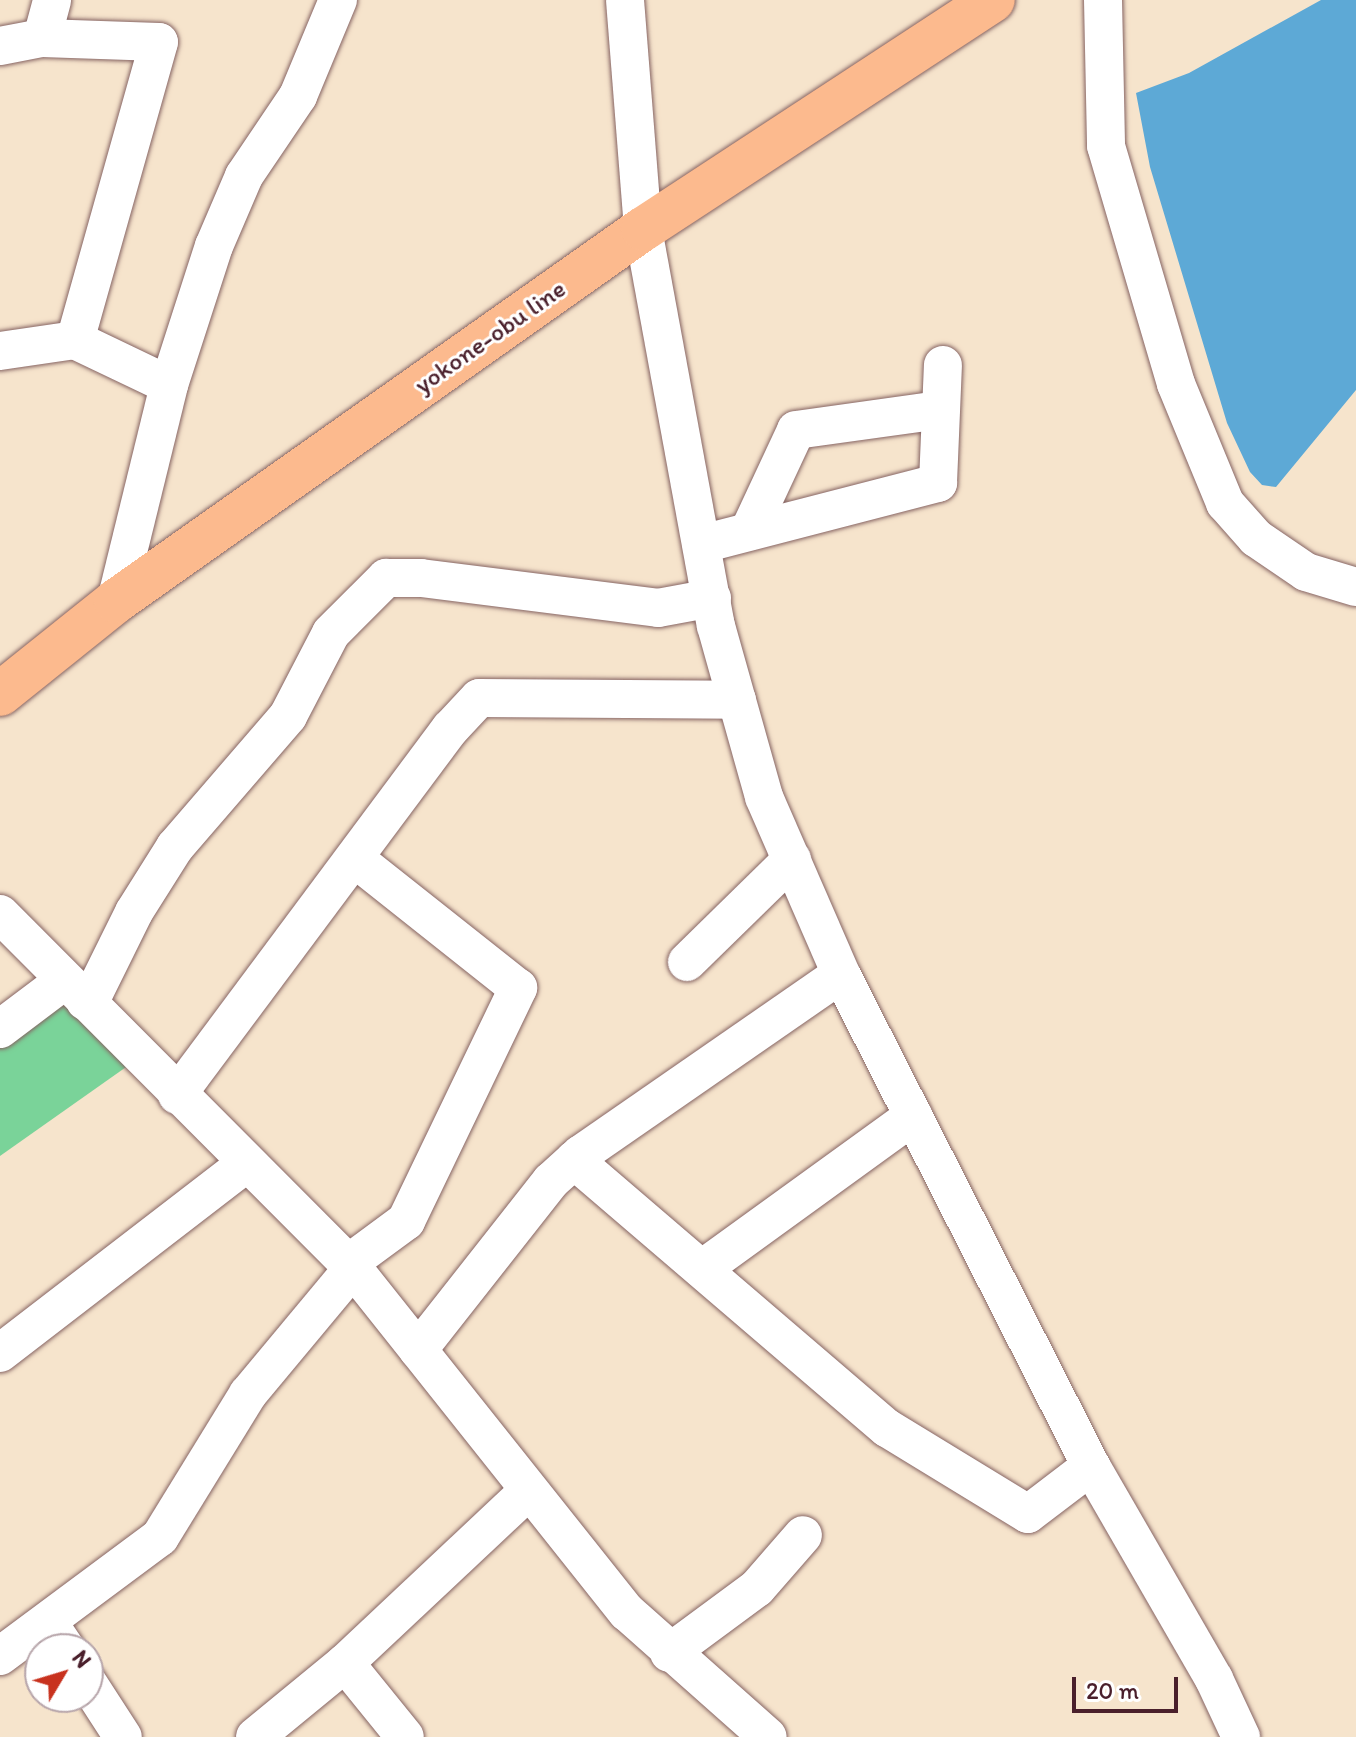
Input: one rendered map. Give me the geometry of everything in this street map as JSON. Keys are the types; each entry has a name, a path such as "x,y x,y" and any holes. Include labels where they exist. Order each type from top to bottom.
{"main road":[{"name":"yokone-obu line","path":"0,694 116,601 643,229 993,0"}],"street":[{"path":"42,38 52,0"},
{"path":"116,601 169,385 214,246 244,176 298,96 338,0"},
{"path":"625,0 643,229 712,598 764,797 841,974 913,1116 1091,1466 1214,1679 1241,1737"},
{"path":"1103,0 1106,146 1176,384 1225,503 1256,538 1306,572 1356,587"},
{"path":"0,46 42,38 159,42 75,340"},
{"path":"0,351 75,340 169,385"},
{"path":"702,544 938,483 943,365"},
{"path":"749,531 796,430 941,410"},
{"path":"0,1029 75,990 94,993 134,912 175,847 288,716 331,633 386,578 421,578 658,608 712,598"},
{"path":"177,1095 354,858 479,698 737,700"},
{"path":"59,1633 160,1537 248,1394 351,1266 406,1221 518,988 354,858"},
{"path":"687,962 792,859"},
{"path":"0,914 245,1164 351,1266 627,1612 669,1653 768,1737"},
{"path":"418,1350 551,1181 574,1160 841,974"},
{"path":"702,1269 913,1116"},
{"path":"574,1160 887,1428 1028,1514 1091,1466"},
{"path":"0,1353 245,1164"},
{"path":"255,1737 345,1663 528,1491"},
{"path":"669,1653 757,1588 803,1535"},
{"path":"0,1656 24,1647"},
{"path":"345,1663 405,1737"},
{"path":"104,1708 123,1737"}],"green space":[{"path":"59,999 129,1065 0,1156 0,1044"}],"water":[{"path":"1321,0 1356,0 1356,390 1276,487 1262,485 1250,472 1227,423 1150,167 1136,93 1189,73"}]}
